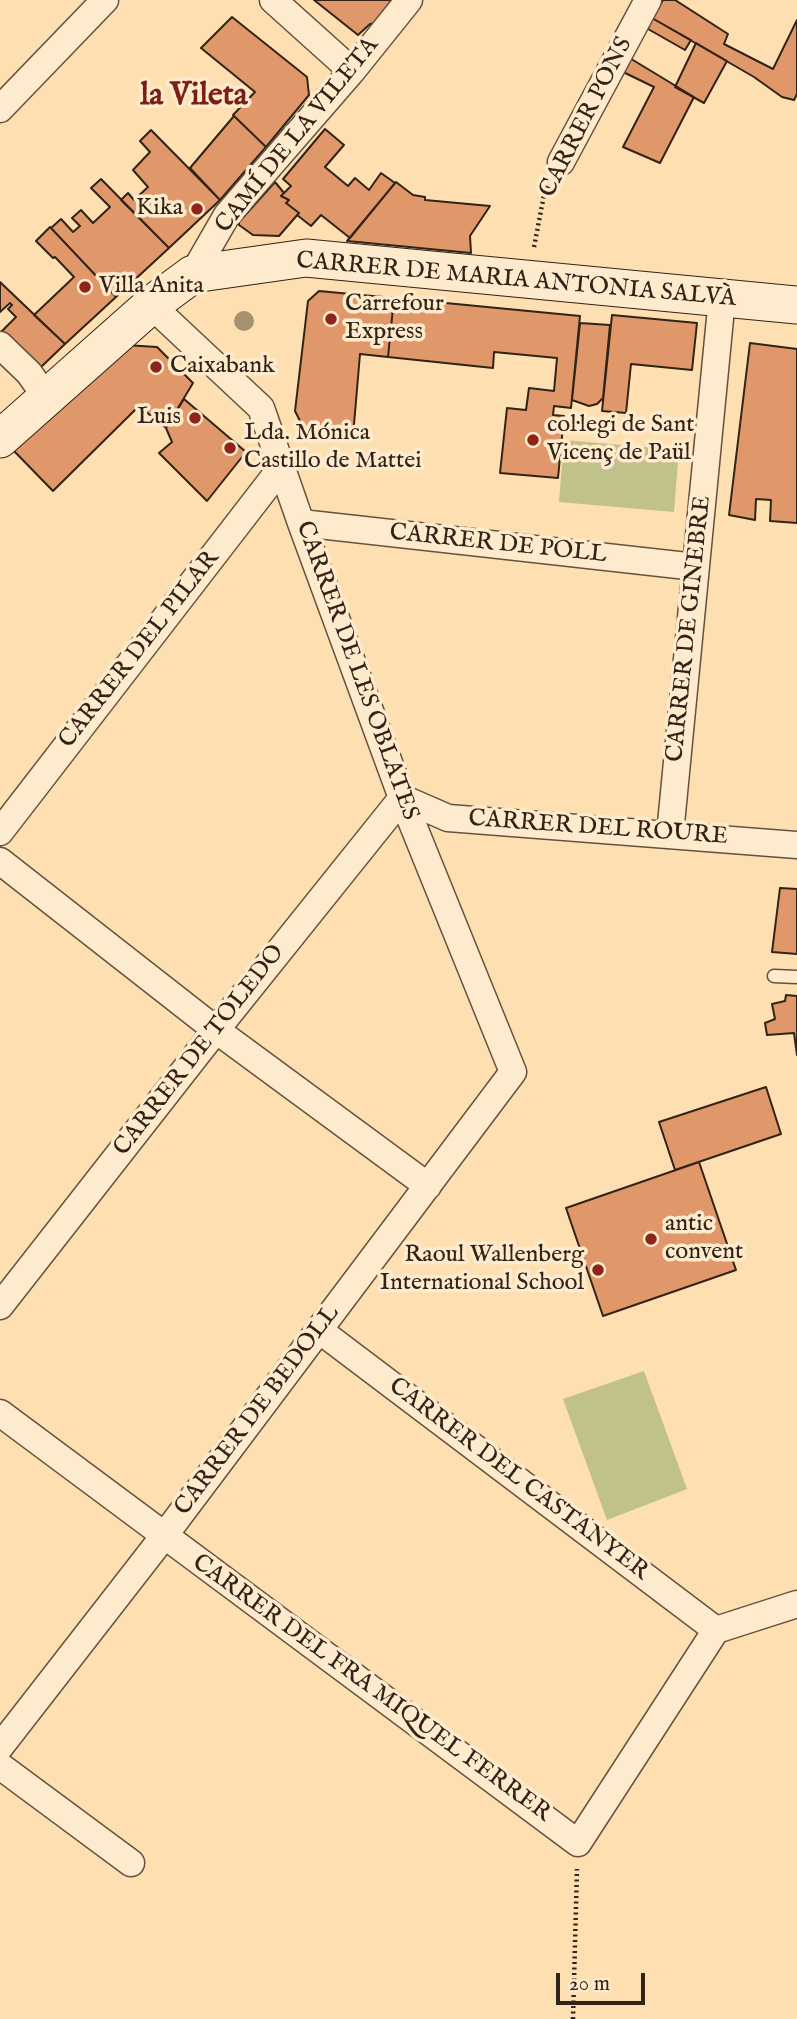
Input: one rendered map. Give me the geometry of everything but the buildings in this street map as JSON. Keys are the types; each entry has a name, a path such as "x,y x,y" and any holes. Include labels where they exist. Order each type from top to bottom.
{"street":[{"path":"0,109 105,0"},
{"path":"273,0 352,71"},
{"name":"CAMÍ DE LA VILETA","path":"0,439 151,305 193,274 226,215 352,71 409,0"},
{"name":"CARRER PONS","path":"561,162 648,0"},
{"name":"CARRER DE MARIA ANTONIA SALVÀ","path":"193,274 306,258 797,305"},
{"name":"CARRER DE GINEBRE","path":"670,834 722,298"},
{"name":"CARRER DE LES OBLATES","path":"151,305 261,408 402,798 513,1072"},
{"path":"0,345 29,373 46,397"},
{"name":"CARRER DEL PILAR","path":"0,832 281,468"},
{"name":"CARRER DE POLL","path":"301,523 696,567"},
{"name":"CARRER DEL ROURE","path":"402,798 448,818 797,845"},
{"name":"CARRER DE TOLEDO","path":"0,1306 402,798"},
{"path":"0,862 216,1030 428,1186"},
{"name":"CARRER DE BEDOLL","path":"0,1747 164,1536 513,1072"},
{"name":"CARRER DEL CASTANYER","path":"319,1330 716,1630"},
{"path":"0,1413 164,1536"},
{"name":"CARRER DEL FRA MIQUEL FERRER","path":"164,1536 578,1843"},
{"path":"578,1843 716,1630 797,1604"},
{"path":"0,1766 131,1863"}],"lane":[{"path":"774,976 797,977"}],"path":[{"name":"CARRER PONS","path":"530,281 544,195 561,162"},
{"path":"573,2019 578,1843"}],"green space":[{"path":"564,440 679,450 674,512 559,502"},
{"path":"644,1371 687,1489 607,1520 563,1399"}],"place":[{"name":"Kika","path":"197,209"},
{"name":"Villa Anita","path":"85,287"},
{"name":"Carrefour Express","path":"331,319"},
{"name":"Caixabank","path":"156,367"},
{"name":"Luis","path":"195,418"},
{"name":"col·legi de Sant Vicenç de Paül","path":"533,440"},
{"name":"Lda. Mónica Castillo de Mattei","path":"230,448"},
{"name":"antic convent","path":"651,1239"},
{"name":"Raoul Wallenberg International School","path":"598,1270"}],"district":[{"name":"la Vileta","path":"194,97"}]}
